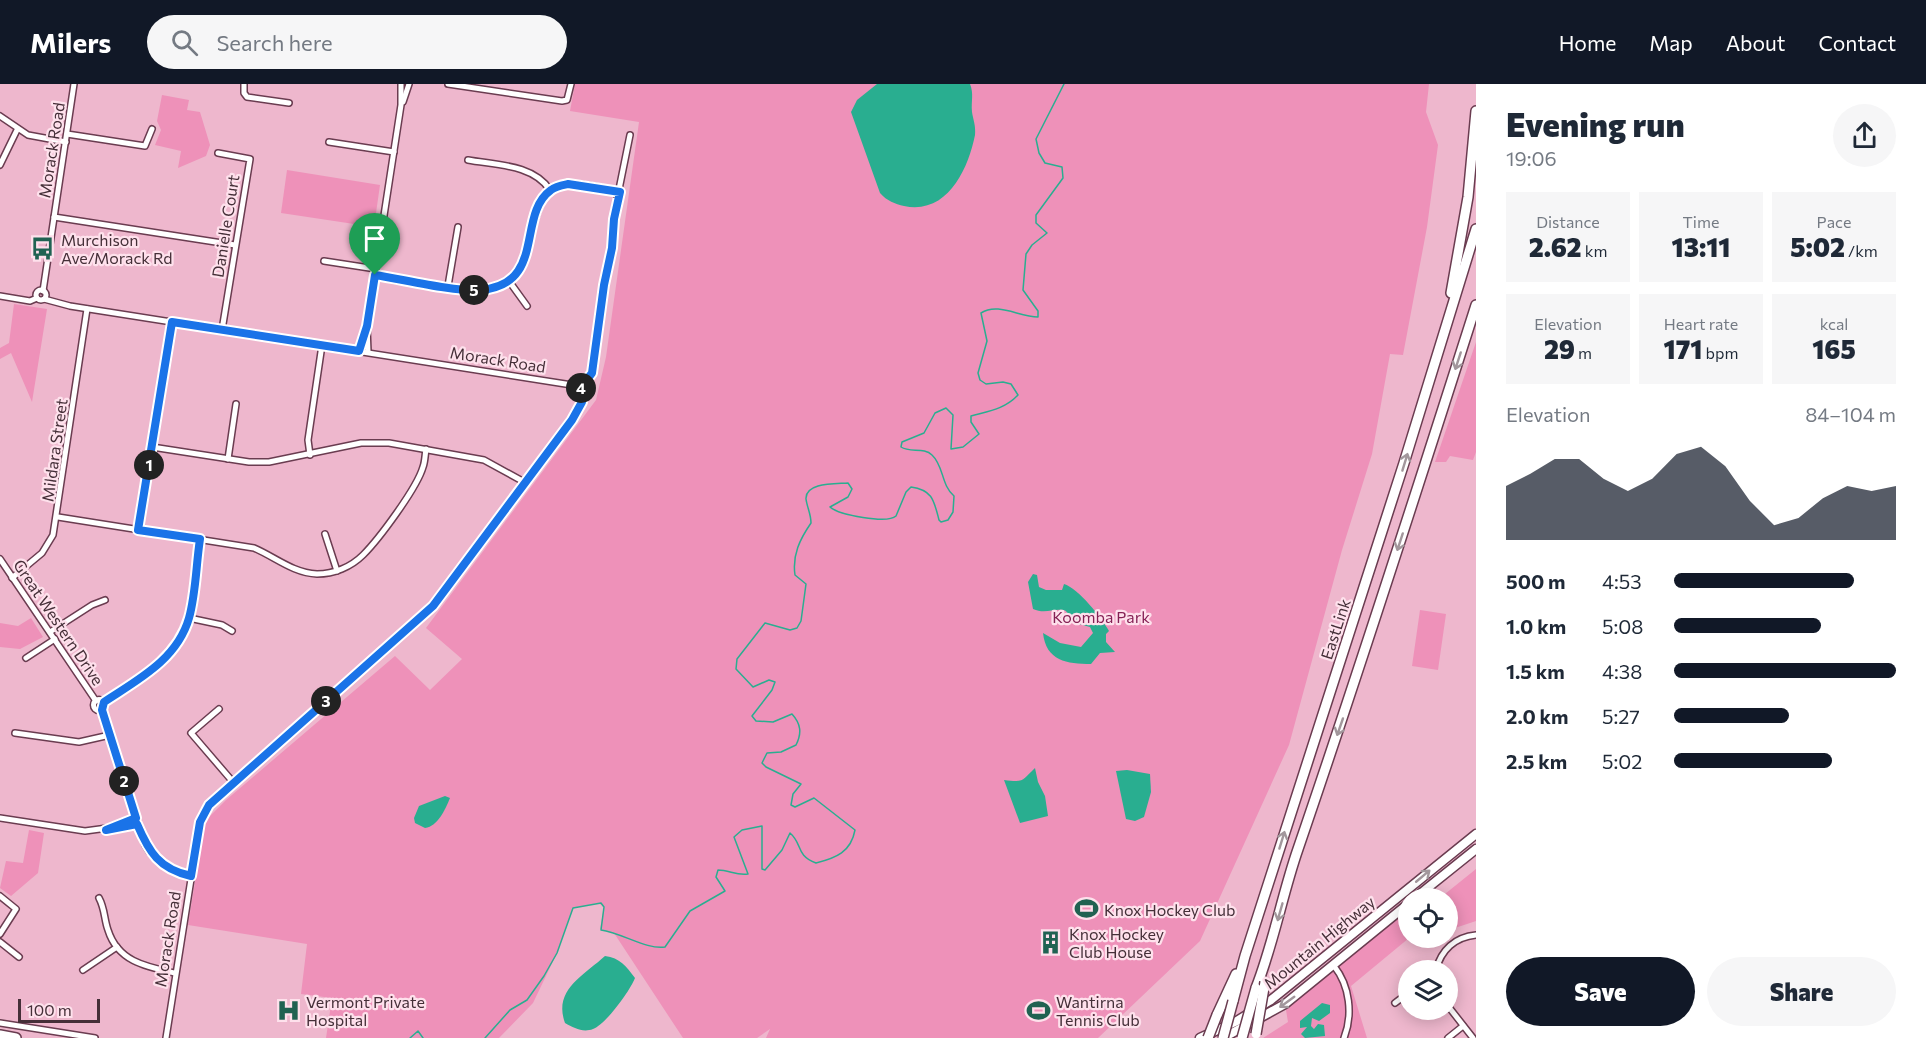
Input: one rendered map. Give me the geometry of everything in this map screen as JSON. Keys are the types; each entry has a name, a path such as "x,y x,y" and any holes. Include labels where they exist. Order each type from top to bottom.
{"highway":[{"path":"1445,328 1468,197 1476,111"},
{"name":"EastLink","path":"1223,1038 1245,956 1476,229"},
{"path":"1242,1038 1256,988 1267,960 1297,852 1347,709 1476,305"},
{"path":"1208,1038 1245,956"},
{"path":"1255,1036 1267,960"},
{"path":"0,1035 16,1038"}],"main road":[{"name":"Mountain Highway","path":"1415,888 1476,834"},
{"path":"1427,888 1476,849"},
{"name":"Mountain Highway","path":"1200,1038 1258,1009 1398,902"},
{"name":"Mountain Highway","path":"1223,1038 1285,1004 1398,912"},
{"path":"1330,954 1334,966"}],"street":[{"name":"Morack Road","path":"44,299 46,295 43,291 74,84"},
{"path":"244,84 244,93 247,97 289,103"},
{"path":"359,351 367,326 401,105 401,84"},
{"path":"401,105 409,84"},
{"path":"448,84 562,101 567,100 571,84"},
{"path":"0,116 17,130 28,135 66,142"},
{"path":"148,154 145,146 152,129"},
{"path":"0,165 17,130"},
{"path":"67,134 145,146"},
{"path":"579,390 592,373 604,285 612,248 614,219 630,135"},
{"path":"329,142 394,152"},
{"name":"Danielle Court","path":"218,153 250,159 234,245 222,330"},
{"path":"468,160 522,169 536,176 550,190"},
{"path":"324,261 478,291 509,281 519,270 525,258 539,206 550,190 568,184 620,192"},
{"path":"54,217 234,245"},
{"path":"448,286 458,227"},
{"path":"509,281 527,306"},
{"path":"37,298 38,292 43,291"},
{"name":"Morack Road","path":"0,296 30,300 44,299 87,309 570,385 579,390 583,400 578,412 433,606 233,782 204,813 191,876 166,1038"},
{"name":"Mildara Street","path":"12,578 42,553 53,535 58,517 87,309"},
{"path":"138,530 172,322"},
{"path":"367,326 368,352"},
{"path":"310,455 308,440 322,345"},
{"path":"228,459 236,404"},
{"path":"152,447 228,459 269,462 361,443 389,443 484,460 526,483"},
{"path":"58,517 254,548 305,573 326,574 337,571 363,555 416,486 424,467 426,449"},
{"path":"325,534 337,571"},
{"path":"96,701 104,702 152,671 181,637 189,618 200,539"},
{"name":"Great Western Drive","path":"0,559 96,701 94,708 102,710 136,821 150,853 158,862 176,873 191,876"},
{"path":"50,632 92,605 105,600"},
{"path":"189,618 222,625 232,630"},
{"path":"26,658 54,639"},
{"path":"102,710 104,702"},
{"path":"219,709 191,733 233,782"},
{"path":"15,733 79,742 110,735"},
{"path":"0,818 85,831 106,830 136,821"},
{"path":"0,896 16,909 0,934"},
{"path":"99,898 110,935 117,947 138,964 175,973"},
{"path":"1440,960 1453,943 1476,935"},
{"path":"0,942 20,957"},
{"path":"83,970 117,947"},
{"path":"1334,966 1340,975 1351,1013 1344,1038"},
{"path":"1458,1019 1473,1038"},
{"path":"0,1023 95,1038"},
{"path":"1448,1038 1463,1026"}],"green space":[{"name":"Koomba Park","path":"575,84 1429,84 1426,112 1438,145 1427,227 1403,355 1390,354 1372,454 1342,550 1289,745 1200,941 1098,1038 766,1038 770,1029 757,1038 683,1038 614,933 600,929 604,907 598,903 573,908 557,953 533,1003 499,1038 326,1038 332,998 301,994 307,944 188,925 205,821 226,800 395,656 430,690 462,659 426,628 596,400 606,357 639,122 570,111"},
{"path":"162,95 189,100 187,110 200,112 210,145 206,156 178,168 181,151 155,145 161,130 157,121"},
{"path":"287,170 380,185 374,227 281,213"},
{"path":"14,304 47,309 32,402 11,353 0,359 0,348 9,343"},
{"path":"1476,342 1476,452 1473,460 1450,456 1446,462 1435,462"},
{"path":"1420,610 1446,614 1438,670 1412,666"},
{"path":"31,618 43,637 20,649 0,647 0,623 18,626"},
{"path":"29,830 44,833 38,873 11,896 0,888 6,861 23,863"},
{"path":"1476,869 1476,921 1458,927 1458,888 1452,888"},
{"path":"1398,912 1398,947 1351,986 1367,1038 1263,1038 1288,1022 1285,1004"}],"shaded area":[{"path":"877,84 970,84 975,126 972,148 961,175 953,187 944,197 932,204 919,207 904,206 891,202 880,193 851,112 857,100"},
{"path":"1033,574 1037,575 1039,587 1046,590 1062,590 1064,584 1083,597 1109,631 1106,634 1106,642 1115,652 1100,653 1091,664 1066,662 1053,655 1048,650 1043,633 1060,643 1081,647 1093,633 1090,627 1072,622 1066,611 1033,609 1028,582"},
{"path":"1035,768 1038,782 1045,796 1048,816 1020,823 1004,780 1023,780"},
{"path":"1127,770 1150,774 1151,792 1144,817 1135,821 1126,819 1116,771"},
{"path":"445,796 450,798 434,824 425,828 415,823 414,818 419,806"},
{"path":"605,956 622,963 635,978 628,991 604,1021 593,1029 582,1030 565,1023 562,1011 567,993 580,977"},
{"path":"1322,1003 1330,1005 1330,1013 1319,1021 1312,1018 1311,1026 1314,1029 1318,1024 1324,1025 1325,1036 1305,1038 1301,1034 1307,1027 1300,1028 1300,1021"}],"waterway":[{"path":"485,1038 510,1010 527,1000 544,976 557,953 573,908 601,903 604,907 601,930 642,944 665,947 690,911 725,891 716,877 718,870 748,874 734,837 742,830 762,826 762,869 765,870 782,850 790,833 797,841 802,853 816,863 842,853 850,844 855,830 814,798 795,807 791,805 793,794 801,784 762,763 767,753 781,752 796,745 800,733 799,725 792,714 773,722 756,721 752,716 772,690 775,682 769,680 753,687 736,669 737,659 765,623 790,630 797,628 801,621 806,584 795,575 794,568 800,541 811,523 806,499 810,489 822,485 848,483 852,489 848,497 830,507 863,518 883,519 896,516 906,492 911,487 928,494 934,502 941,522 948,520 953,512 954,496 947,486 936,459 925,451 901,447 902,442 924,433 935,413 946,408 953,415 951,449 963,447 979,434 971,422 971,416 1002,406 1018,395 1011,384 1003,382 986,384 980,380 978,373 987,341 981,313 1001,309 1038,317 1038,311 1023,290 1026,254 1032,245 1047,233 1036,223 1036,215 1063,178 1062,167 1045,163 1039,153 1036,139 1064,84"},
{"path":"410,1038 418,1031 423,1038"}],"place":[{"name":"Murchison Ave/Morack Rd","path":"43,248"},
{"name":"Knox Hockey Club","path":"1086,909"},
{"name":"Knox Hockey Club House","path":"1051,942"},
{"name":"Vermont Private Hospital","path":"288,1010"},
{"name":"Wantirna Tennis Club","path":"1038,1010"}],"route":[{"path":"568,184 580,184 620,192 614,219 612,248 604,285 592,373 579,390 583,400 578,412 433,606 209,805 200,822 191,876 176,873 158,862 150,853 137,824 106,830 136,818 102,710 104,702 152,671 167,656 181,637 189,618 200,539 138,530 172,322 359,351 367,326 375,275 478,291 498,286 509,281 519,270 525,258 539,206 550,190 568,184"}]}
